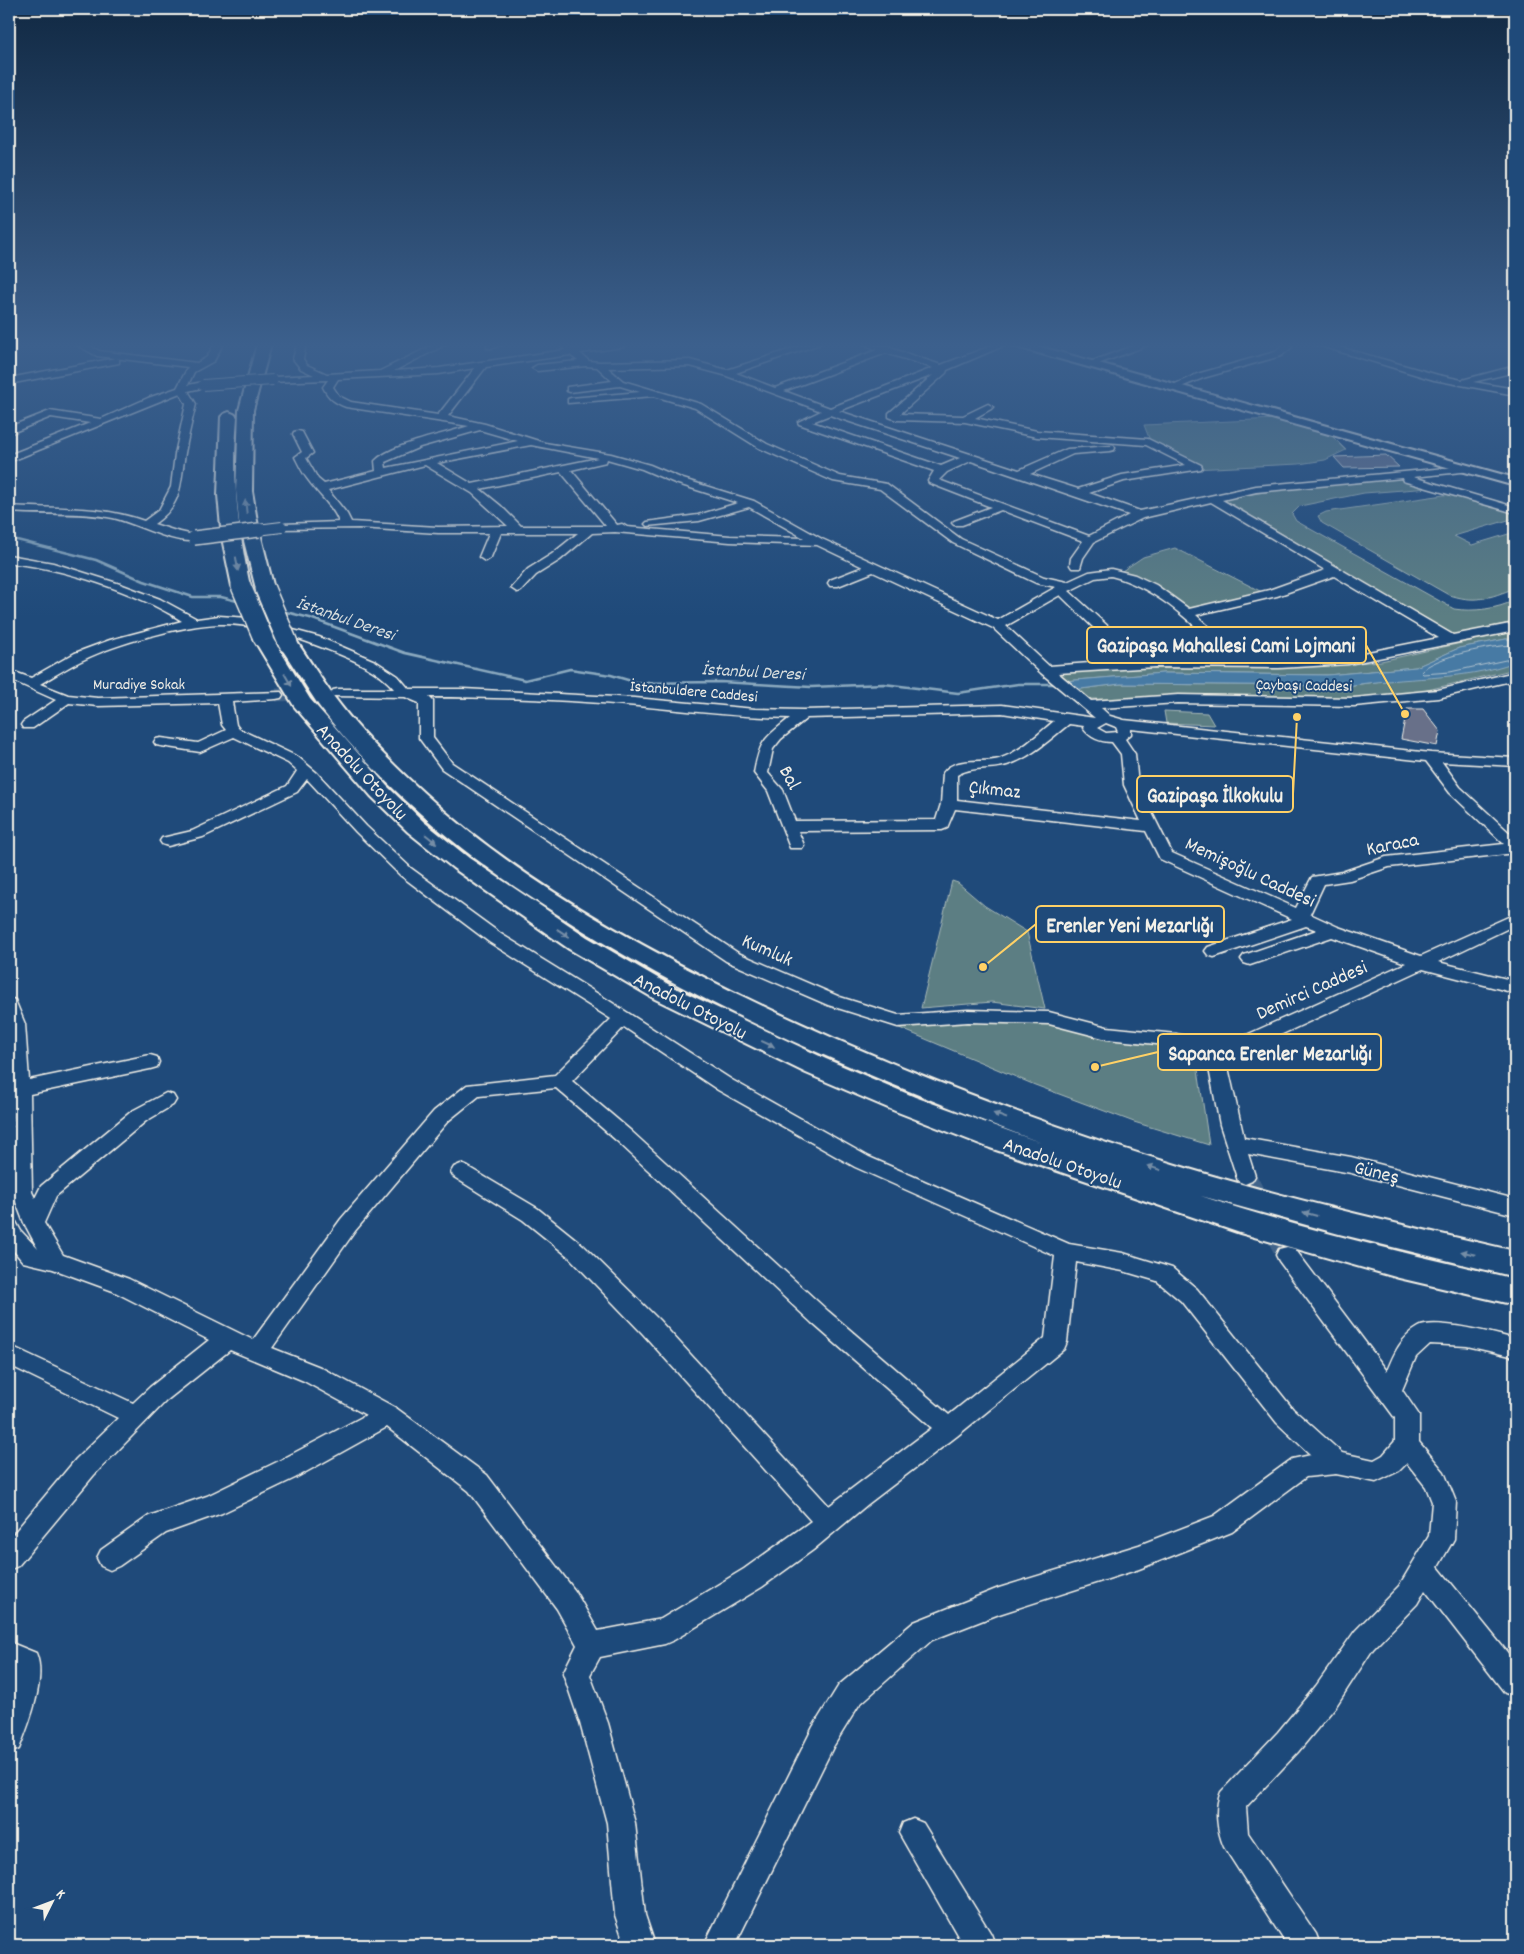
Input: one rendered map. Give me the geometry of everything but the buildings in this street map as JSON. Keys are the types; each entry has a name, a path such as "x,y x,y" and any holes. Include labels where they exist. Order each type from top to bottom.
{"highway":[{"name":"Anadolu Otoyolu","path":"230,435 225,456 226,492 229,523 241,586 276,640 323,697 400,782 439,818 533,889 598,930 754,1014 938,1092 1012,1121 1232,1193 1407,1240 1515,1264"},
{"name":"Anadolu Otoyolu","path":"242,435 248,521 276,640 300,702 379,790 416,827 460,863 578,944 664,993 736,1030 904,1104 1000,1140 1240,1221 1399,1264 1515,1292"}],"main road":[{"path":"1345,435 1467,469 1515,480"},
{"path":"1356,435 1515,480"}],"street":[{"path":"9,459 69,435"},
{"path":"146,525 164,512 176,487 184,435"},
{"path":"299,435 308,453 300,457 314,481 322,488 326,496 343,516 346,525"},
{"path":"381,472 380,461 387,457 407,448 451,435"},
{"path":"511,435 532,442 612,458 646,467 678,481 750,503 819,542 998,625 1084,703 1096,723 1116,734 1212,734 1431,757 1515,762"},
{"path":"746,435 764,446 837,479 883,486 957,541 1032,577 1065,588 1112,641 1111,665"},
{"path":"841,435 942,470"},
{"path":"903,435 1139,515"},
{"path":"1054,435 1148,442 1197,467 1122,478 1078,493"},
{"path":"322,488 381,472 532,442"},
{"path":"1020,474 1071,451 1155,445"},
{"path":"472,487 612,458"},
{"path":"970,458 942,470 934,477 933,481 1090,540"},
{"path":"427,462 472,487 495,505 518,530"},
{"path":"564,468 615,529 730,539 819,542"},
{"path":"1076,565 1078,558 1090,540 1139,515 1256,489 1467,469"},
{"path":"1394,475 1515,510"},
{"path":"1213,499 1451,640"},
{"path":"9,509 114,515 173,536 194,538 282,527 346,525 438,530 615,529 699,518 750,503"},
{"path":"958,523 1000,507"},
{"path":"485,557 496,530"},
{"path":"517,588 532,572 556,557 588,530"},
{"path":"9,559 48,565 108,583 152,599 194,623"},
{"path":"834,583 874,567"},
{"path":"1188,613 1273,593 1334,571"},
{"path":"998,625 1094,574 1108,572 1125,575 1141,582 1188,613 1242,663"},
{"path":"29,684 80,656 101,648 151,633 194,623 219,620 249,622 314,640 370,664 393,679 404,692"},
{"path":"1046,670 1155,663 1307,663 1348,660 1515,627"},
{"name":"Muradiye Sokak","path":"9,674 66,699 98,702 276,696"},
{"name":"Çaybaşı Caddesi","path":"1084,703 1178,699 1354,702 1438,694 1515,676"},
{"name":"İstanbuldere Caddesi","path":"338,693 404,692 635,702 755,713 803,714 1002,709 1096,723"},
{"name":"Kumluk","path":"404,692 426,701 426,738 447,766 732,957 834,1001 898,1021 968,1016 1049,1018 1107,1034 1176,1040 1214,1048"},
{"path":"28,725 66,699"},
{"path":"224,699 229,725 234,732 293,760 312,776 361,829 406,872 495,938 623,1018 725,1085 862,1162 1066,1252 1123,1262 1164,1274 1189,1295 1285,1416 1336,1463"},
{"name":"İstanbuldere Caddesi","path":"1046,716 1084,703"},
{"name":"Bal","path":"796,845 775,790 761,773 766,748 776,736 803,714"},
{"name":"İstanbuldere Caddesi","path":"1046,716 1096,723"},
{"path":"949,804 950,773 958,766 983,766 1002,762 1030,748 1065,720"},
{"path":"1096,723 1116,734"},
{"path":"161,742 200,748 234,732"},
{"name":"Memişoğlu Caddesi","path":"1116,734 1128,754 1131,785 1166,856 1332,931 1422,963 1515,987"},
{"path":"1431,757 1455,790 1515,847"},
{"path":"168,841 197,834 292,789 305,771"},
{"name":"Çıkmaz","path":"789,826 942,826 949,804 1152,827"},
{"name":"Karaca","path":"1304,918 1318,880 1344,877 1386,862 1515,847"},
{"path":"1214,951 1304,918"},
{"name":"Demirci Caddesi","path":"1214,1048 1234,1048 1515,919"},
{"path":"1250,959 1332,931"},
{"path":"9,1004 16,1024 20,1090 22,1192 34,1222 55,1261"},
{"path":"257,1351 348,1225 441,1116 474,1090 560,1081 623,1018"},
{"path":"1214,1048 1230,1125 1245,1176"},
{"path":"20,1090 150,1062"},
{"path":"560,1081 624,1136 820,1317 949,1429"},
{"path":"34,1222 48,1191 139,1116 166,1100"},
{"name":"Güneş","path":"1236,1144 1352,1164 1515,1207"},
{"path":"461,1172 530,1214 576,1251 651,1328 828,1522"},
{"path":"9,1228 14,1238 31,1256 55,1261 121,1286 227,1339 312,1374 388,1415 478,1483 566,1600 592,1645"},
{"path":"640,1945 630,1915 622,1823 594,1723 576,1672 592,1645 665,1631 753,1578 949,1429 1056,1342 1066,1252"},
{"path":"1287,1254 1407,1415 1407,1444 1435,1480 1444,1502 1442,1539 1408,1595 1364,1640 1326,1696 1288,1742 1231,1802 1234,1837 1305,1945"},
{"path":"1390,1391 1407,1351 1426,1334 1467,1336 1515,1348"},
{"path":"9,1558 85,1467 158,1394 227,1339"},
{"path":"9,1354 136,1416"},
{"path":"110,1558 158,1524 213,1505 278,1474 388,1415"},
{"path":"719,1945 823,1737 849,1695 923,1630 1000,1601 1140,1558 1214,1528 1223,1524 1301,1468 1336,1463 1376,1471 1391,1463 1407,1444"},
{"path":"1424,1569 1515,1683"},
{"path":"9,1655 27,1662 24,1691 9,1739"},
{"path":"913,1833 980,1945"}],"green space":[{"path":"1148,435 1331,435 1346,450 1325,460 1299,464 1192,469 1151,443"},
{"path":"1392,477 1430,488 1364,493 1300,506 1292,514 1296,521 1454,609 1485,609 1501,606 1515,600 1515,622 1453,635 1223,499 1307,485"},
{"path":"1451,494 1515,513 1515,518 1454,536 1472,545 1515,532 1515,588 1497,595 1474,599 1447,594 1322,523 1318,516 1326,512"},
{"path":"1175,548 1262,592 1187,609 1141,580 1122,571 1143,557"},
{"path":"1515,631 1515,640 1506,639 1459,648 1416,667 1327,675 1163,673 1064,681 1054,670 1229,665 1320,666 1381,661"},
{"path":"1515,662 1515,669 1369,704 1091,699 1073,690 1120,684 1347,686"},
{"path":"1164,711 1207,713 1214,725 1166,723"},
{"path":"952,881 958,883 985,906 1027,932 1045,1009 992,1002 921,1008"},
{"path":"971,1019 1049,1021 1116,1037 1195,1049 1209,1145 1134,1122 1035,1085 897,1027"}],"water":[{"path":"1506,639 1515,640 1515,662 1473,673 1452,676 1347,686 1120,684 1073,690 1064,681 1163,673 1327,675 1416,667 1459,648"}],"waterway":[{"name":"İstanbul Deresi","path":"9,538 96,560 144,581 193,597 221,597 241,602"},
{"name":"İstanbul Deresi","path":"282,611 310,618 405,653 525,680 570,669 611,675 638,683 720,682 811,687 884,684 958,693 1018,684 1058,684"}],"tunnel":[{"path":"276,695 333,693"},
{"path":"1245,1176 1287,1255"}],"place":[{"name":"Gazipaşa Mahallesi Cami Lojmani","path":"1405,714"},
{"name":"Gazipaşa İlkokulu","path":"1297,717"},
{"name":"Erenler Yeni Mezarlığı","path":"983,967"},
{"name":"Sapanca Erenler Mezarlığı","path":"1095,1067"}]}
